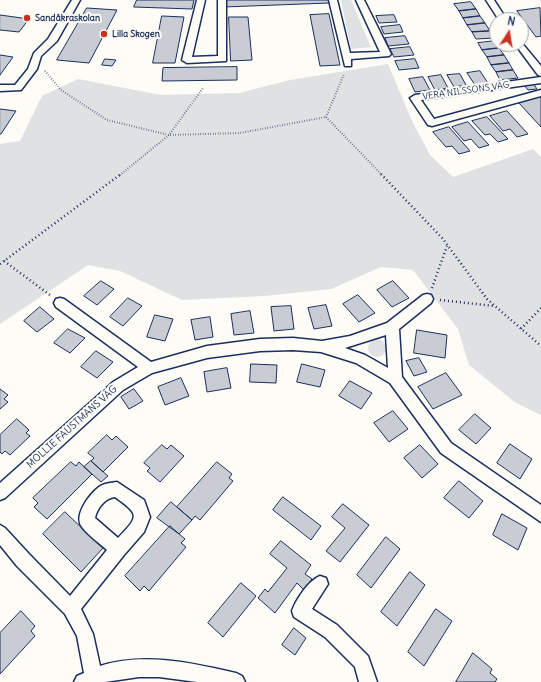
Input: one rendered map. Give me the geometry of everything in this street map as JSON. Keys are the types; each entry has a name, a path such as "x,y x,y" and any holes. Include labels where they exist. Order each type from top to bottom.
{"street":[{"path":"0,88 18,88 37,62 37,55 52,41 76,0"},
{"path":"201,0 187,60 223,59 222,0"},
{"path":"334,0 347,60 386,54 360,0"},
{"path":"490,0 498,12"},
{"path":"526,52 541,73"},
{"name":"VERA NILSSONS VÄG","path":"541,80 415,98 432,123 541,93"},
{"name":"MOLLIE FAUSTMANS VÄG","path":"0,493 118,386 149,368 207,352 260,345 293,344 321,346 350,342 392,327 427,299"},
{"path":"60,303 149,368"},
{"path":"392,327 395,379"},
{"name":"MOLLIE FAUSTMANS VÄG","path":"321,346 360,360 395,379 446,448 541,514"},
{"path":"0,533 23,560 71,608 84,634 88,679 126,669 156,668 236,682"},
{"path":"71,608 118,550"},
{"path":"320,584 300,612 332,631 362,662 368,682"}],"path":[{"path":"326,116 347,60"},
{"path":"37,62 61,90 107,120 169,135 240,134 326,116"},
{"path":"0,264 102,190 169,135 203,88"},
{"path":"326,116 447,245 487,299 541,346"},
{"path":"447,245 427,299 495,306"},
{"path":"4,261 60,303"},
{"path":"521,329 541,308"}],"shaded area":[{"path":"341,0 351,0 371,47 351,49"},
{"path":"388,64 412,121 430,155 453,177 533,149 541,157 541,415 516,403 469,365 458,329 413,270 381,267 331,289 264,296 182,300 120,271 88,265 0,324 0,144 20,141 42,96 78,79 161,95 239,93 290,80"},
{"path":"377,339 383,342 386,348 383,354 377,357 371,354 368,348 371,342"}],"building":[{"path":"137,0 194,0 192,9 134,7"},
{"path":"224,0 329,0 329,3 224,7"},
{"path":"471,2 476,9 459,11 454,4"},
{"path":"87,8 117,10 89,63 57,60"},
{"path":"540,8 541,36 536,37 529,27 529,12 517,11"},
{"path":"476,9 480,16 463,18 459,11"},
{"path":"329,14 340,65 320,66 310,15"},
{"path":"0,15 29,19 19,32 0,30"},
{"path":"394,15 397,22 379,23 376,16"},
{"path":"162,16 184,17 175,63 153,63"},
{"path":"480,16 485,23 467,25 463,18"},
{"path":"229,17 248,17 252,60 231,61"},
{"path":"485,23 489,31 472,32 467,25"},
{"path":"400,25 403,32 384,34 381,27"},
{"path":"489,31 489,38 476,39 472,32"},
{"path":"405,36 409,44 388,46 385,38"},
{"path":"489,42 489,49 482,50 478,43"},
{"path":"410,47 414,55 394,57 390,49"},
{"path":"489,49 489,52 502,52 504,55 487,57 482,50"},
{"path":"0,55 13,57 0,75"},
{"path":"504,55 509,63 491,65 487,57"},
{"path":"105,59 116,60 112,66 102,65"},
{"path":"415,59 419,68 399,70 395,61"},
{"path":"509,63 513,70 496,72 491,65"},
{"path":"237,67 237,80 162,81 163,68"},
{"path":"513,70 518,78 500,80 496,72"},
{"path":"480,71 488,83 475,85 467,73"},
{"path":"460,74 466,85 454,87 447,75"},
{"path":"441,75 448,88 435,90 428,77"},
{"path":"423,77 430,90 415,92 409,79"},
{"path":"533,83 537,89 528,90 524,85"},
{"path":"541,97 541,127 518,102"},
{"path":"0,109 16,111 1,134 0,134"},
{"path":"507,111 528,134 517,137 510,129 503,131 490,116"},
{"path":"487,117 508,139 498,142 490,134 485,135 472,121"},
{"path":"468,122 489,145 479,148 471,139 464,141 452,127"},
{"path":"449,127 470,151 459,154 452,146 446,147 433,132"},
{"path":"101,281 114,289 97,305 84,296"},
{"path":"393,281 409,298 392,307 377,290"},
{"path":"358,295 375,313 359,322 343,304"},
{"path":"128,298 142,306 123,326 110,317"},
{"path":"326,305 332,326 314,329 308,308"},
{"path":"291,306 294,329 274,331 271,307"},
{"path":"40,307 54,319 37,332 24,321"},
{"path":"250,311 254,333 234,335 231,314"},
{"path":"155,315 173,319 165,341 147,337"},
{"path":"210,317 213,337 195,340 191,320"},
{"path":"68,329 85,338 70,353 54,343"},
{"path":"417,330 447,335 445,358 414,353"},
{"path":"96,351 113,362 97,378 81,367"},
{"path":"419,358 427,372 414,376 406,361"},
{"path":"251,364 277,365 276,383 250,382"},
{"path":"302,364 325,370 320,387 297,382"},
{"path":"227,368 231,388 207,392 204,372"},
{"path":"446,373 462,395 433,409 418,387"},
{"path":"181,378 189,396 165,405 158,387"},
{"path":"350,381 372,393 361,409 339,396"},
{"path":"0,389 8,395 4,399 8,402 0,409"},
{"path":"134,389 143,401 129,409 121,397"},
{"path":"393,411 408,429 389,442 374,423"},
{"path":"475,414 491,428 476,444 459,430"},
{"path":"17,419 29,430 26,433 30,436 10,455 5,451 2,454 0,452 0,435"},
{"path":"107,435 112,440 116,436 128,447 103,472 91,461 94,458 88,453"},
{"path":"510,444 532,459 520,479 497,463"},
{"path":"162,445 167,449 171,445 184,456 160,482 147,471 150,468 144,463"},
{"path":"420,445 438,464 422,478 404,458"},
{"path":"91,461 108,476 101,482 84,467"},
{"path":"71,462 76,466 79,462 92,474 47,519 34,507 38,503 33,498"},
{"path":"217,462 232,474 229,478 233,481 200,520 195,516 192,520 177,507"},
{"path":"459,481 483,501 469,518 444,498"},
{"path":"283,497 321,526 311,540 273,510"},
{"path":"171,502 192,520 179,534 157,518"},
{"path":"343,504 369,525 340,562 326,551 345,528 332,517"},
{"path":"65,512 103,548 81,572 43,534"},
{"path":"502,514 527,528 518,550 493,535"},
{"path":"170,526 185,539 181,543 186,547 149,591 144,586 140,591 125,576"},
{"path":"386,537 400,549 371,588 357,575"},
{"path":"281,541 311,565 305,574 312,579 304,590 297,583 275,613 258,598 265,589 268,592 287,568 270,554"},
{"path":"410,572 425,585 397,626 381,612"},
{"path":"241,583 256,596 223,637 208,623"},
{"path":"436,609 452,621 424,666 408,652"},
{"path":"21,611 35,626 31,631 35,636 0,674 0,633"},
{"path":"294,628 306,638 295,655 282,645"},
{"path":"473,653 492,669 490,673 497,679 495,682 456,682"}],"place":[{"name":"Sandåkraskolan","path":"27,18"},
{"name":"Lilla Skogen","path":"104,34"}]}
